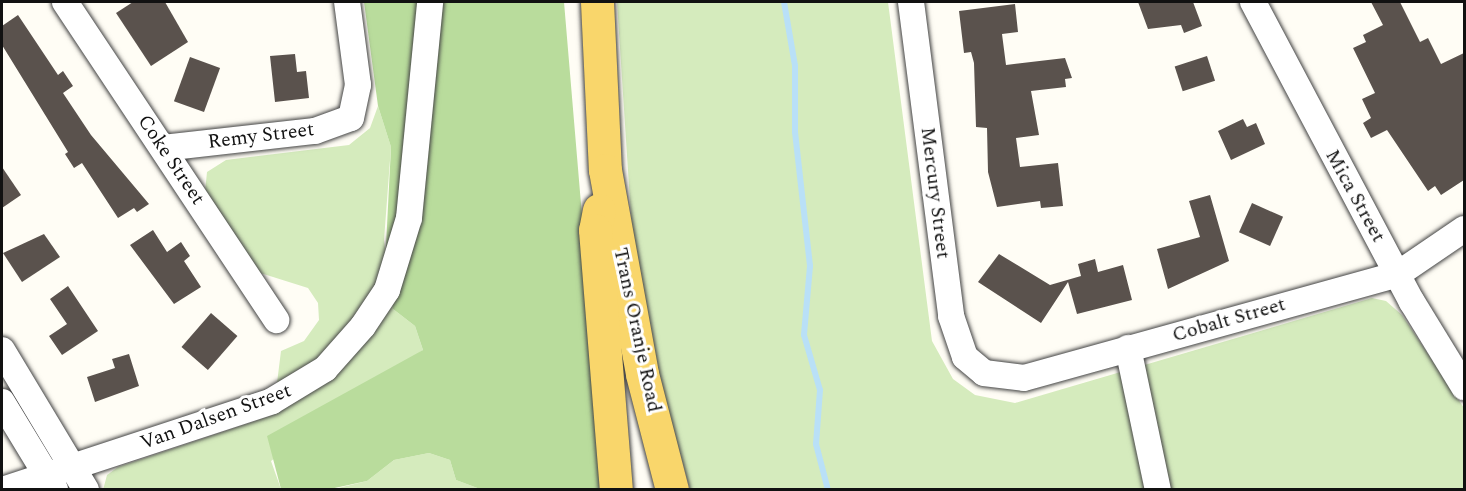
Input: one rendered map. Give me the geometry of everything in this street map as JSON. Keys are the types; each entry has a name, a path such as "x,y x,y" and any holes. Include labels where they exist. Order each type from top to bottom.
{"main road":[{"name":"Trans Oranje Road","path":"597,2 605,170 642,374 672,489"},
{"name":"Trans Oranje Road","path":"605,170 595,230 616,489"}],"street":[{"name":"Coke Street","path":"65,2 276,320"},
{"name":"Remy Street","path":"164,148 315,131 344,123 354,113 358,85 347,2"},
{"name":"Van Dalsen Street","path":"2,489 51,483 72,467 272,401 325,369 363,327 387,290 409,218 430,2"},
{"name":"Mercury Street","path":"911,2 951,316 965,357 984,373"},
{"name":"Mica Street","path":"1252,2 1398,274 1464,387"},
{"name":"Cobalt Street","path":"984,373 1024,378 1398,274 1464,229"},
{"path":"1128,348 1158,489"},
{"path":"2,350 86,489"},
{"path":"2,402 51,483"}],"green space":[{"path":"364,2 564,2 605,489 480,489 456,480 450,460 429,453 394,460 367,481 330,489 281,489 267,436 423,350 415,326 393,309 385,266 391,147 378,106"},
{"path":"617,2 888,2 932,341 953,379 975,395 1015,403 1372,298 1386,301 1402,315 1464,408 1464,489 690,489 648,338 634,262"},
{"path":"378,106 391,147 384,240 393,309 415,326 423,350 271,461 281,489 103,490 107,475 118,467 273,415 281,351 304,341 319,320 318,303 308,288 254,271 205,192 207,172 226,160 349,145 370,128"},
{"path":"429,453 450,460 456,480 480,489 330,490 367,481 394,460"}],"building":[{"path":"133,2 165,2 188,42 151,66 116,13"},
{"path":"1138,2 1193,2 1202,26 1184,33 1181,25 1148,29"},
{"path":"1371,2 1400,2 1420,42 1428,38 1441,64 1464,53 1464,180 1441,195 1435,186 1428,191 1387,130 1371,138 1363,123 1371,118 1362,99 1375,93 1353,48 1366,42 1363,35 1383,25"},
{"path":"1015,4 1018,32 1002,34 1006,65 1065,58 1072,78 1065,79 1066,87 1031,91 1039,135 1016,138 1020,167 1058,163 1063,206 1041,208 1040,201 997,207 988,172 987,128 976,127 974,63 971,52 964,53 959,11"},
{"path":"18,15 58,75 63,71 73,86 63,93 91,135 149,204 137,212 134,208 118,218 82,163 74,168 65,154 68,152 2,45 2,26"},
{"path":"295,54 297,72 306,71 309,98 275,102 270,56"},
{"path":"1207,56 1215,81 1183,91 1175,67"},
{"path":"190,57 220,68 204,112 174,101"},
{"path":"1243,119 1247,127 1256,123 1265,144 1231,160 1218,131"},
{"path":"2,167 21,195 2,208"},
{"path":"1210,195 1229,261 1168,289 1157,249 1200,237 1189,201"},
{"path":"1252,203 1283,217 1270,246 1239,232"},
{"path":"153,230 167,252 181,242 190,256 184,261 201,287 174,304 130,245"},
{"path":"44,234 60,257 22,282 3,253"},
{"path":"999,254 1050,285 1081,276 1078,264 1095,259 1098,272 1123,265 1132,300 1077,314 1068,282 1041,323 978,282"},
{"path":"68,286 98,331 62,355 49,336 67,324 50,299"},
{"path":"211,313 237,336 208,370 181,347"},
{"path":"129,354 139,386 95,402 87,377 115,368 112,359"}],"waterway":[{"path":"784,2 795,66 795,132 810,266 804,335 820,390 816,444 828,490"}]}
